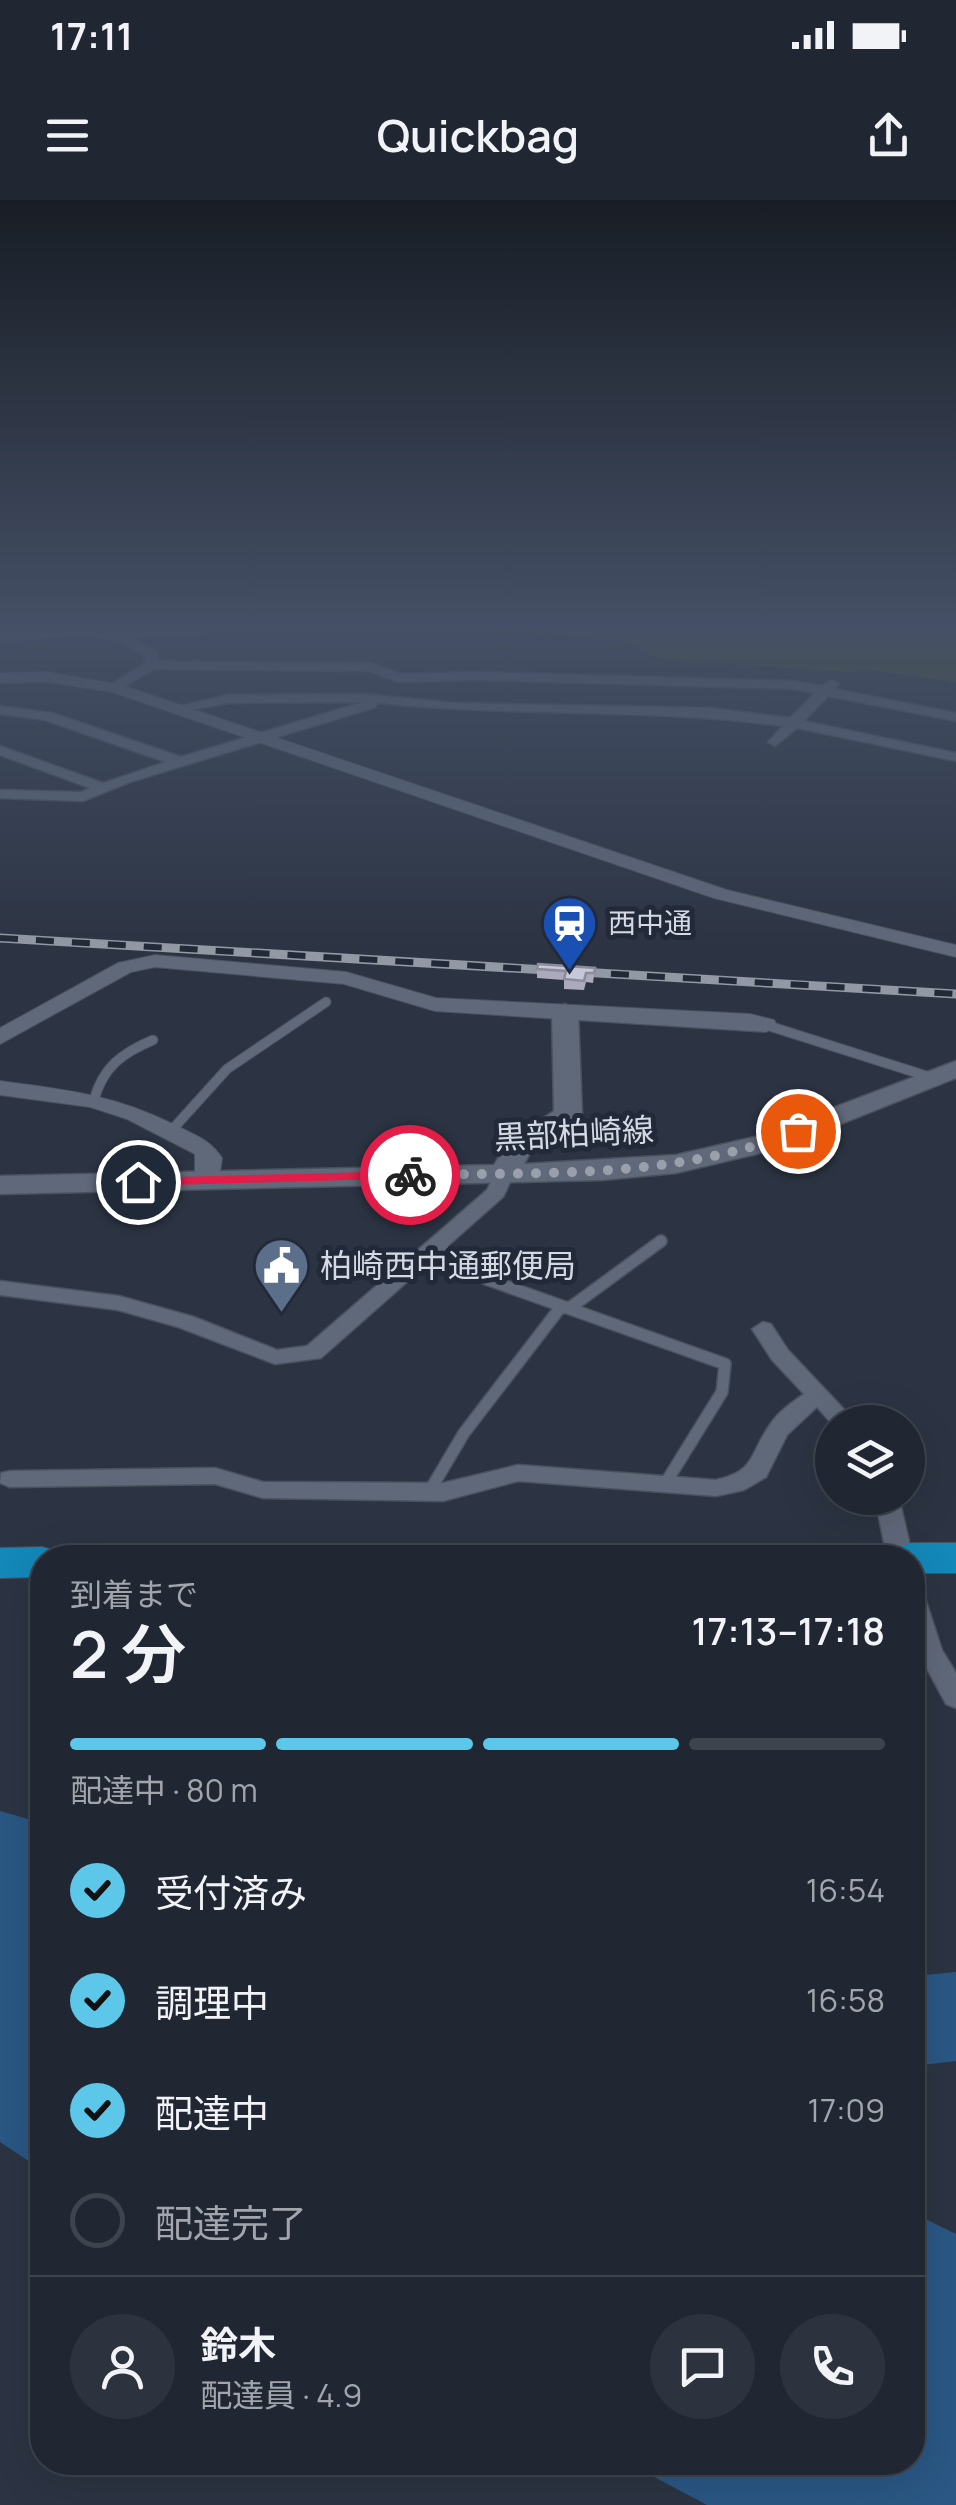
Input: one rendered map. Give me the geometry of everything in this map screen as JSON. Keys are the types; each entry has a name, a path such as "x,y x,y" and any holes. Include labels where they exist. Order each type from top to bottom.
{"highway":[{"path":"925,1558 956,1558"},
{"path":"0,1563 30,1562"}],"main road":[{"path":"505,1172 518,1148 568,1114 565,1012"},
{"name":"黒部柏崎線","path":"0,1185 602,1171 698,1160 768,1143 949,1073"}],"street":[{"path":"99,734 182,762"},
{"path":"248,734 722,894 956,951"},
{"path":"0,794 83,797 277,734"},
{"path":"775,742 783,734"},
{"path":"844,734 956,757"},
{"path":"0,750 102,788"},
{"path":"0,1036 125,967 155,961 346,978 435,1004 766,1025"},
{"path":"0,1088 94,1100 171,1131 204,1149 210,1158 208,1180"},
{"path":"0,1288 119,1303 186,1322 275,1358 314,1353 496,1193 505,1172"},
{"path":"762,1329 780,1356 829,1405"},
{"path":"10,1479 215,1476 263,1490 443,1492 518,1473 716,1488 744,1484 762,1468 785,1421 820,1394"},
{"path":"891,1515 897,1545"},
{"path":"925,1636 956,1697"}],"lane":[{"path":"171,1131 227,1069 326,1002"},
{"path":"766,1025 949,1073"},
{"path":"94,1100 101,1074 112,1060 153,1040"},
{"path":"428,1492 464,1433 560,1308 571,1307 661,1241"},
{"path":"438,1246 486,1279 725,1364 722,1392 666,1484"}],"water":[{"path":"0,1811 30,1820 30,2162 0,2142"},
{"path":"956,1972 956,2061 925,2065 925,1975"},
{"path":"925,2219 956,2234 956,2505 707,2505 651,2475 925,2475"}],"building":[{"path":"538,964 595,968 594,973 586,973 584,981 564,979 566,971 537,969"}],"railway":[{"path":"0,938 956,994"}],"way so far":[{"path":"410,1175 602,1171 676,1164 768,1143 798,1131"}],"place":[{"name":"西中通","path":"569,972"},
{"name":"柏崎西中通郵便局","path":"281,1315"}],"route":[{"path":"138,1182 410,1175"}]}
